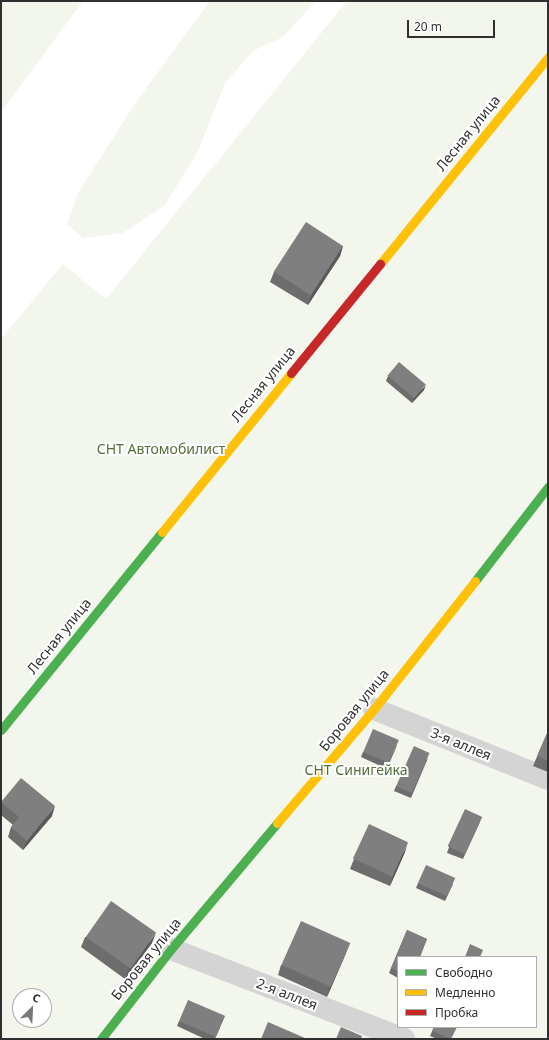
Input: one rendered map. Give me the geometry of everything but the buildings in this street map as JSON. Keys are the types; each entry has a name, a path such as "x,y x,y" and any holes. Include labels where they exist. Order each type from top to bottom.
{"street":[{"name":"Лесная улица","path":"1,730 548,57"},
{"name":"Боровая улица","path":"100,1039 171,949 374,709 548,487"},
{"name":"3-я аллея","path":"374,709 548,779"},
{"name":"2-я аллея","path":"171,949 404,1039"}],"green space":[{"path":"1,1 83,1 1,112"},
{"path":"210,1 316,1 283,37 253,51 225,83 197,153 165,205 123,233 83,238 67,224 78,193 136,102"},
{"path":"347,1 548,1 548,1039 1,1039 1,339 63,264 106,299"}],"traffic: fast":[{"path":"475,581 548,487"},
{"path":"1,730 162,532"},
{"path":"101,1039 171,949 277,823"}],"traffic: slow":[{"path":"380,264 548,57"},
{"path":"162,532 291,373"},
{"path":"277,823 374,709 475,581"}],"traffic: jam":[{"path":"291,373 380,264"}],"park label":[{"name":"СНТ Автомобилист","path":"161,449"},
{"name":"СНТ Синигейка","path":"356,770"}]}
